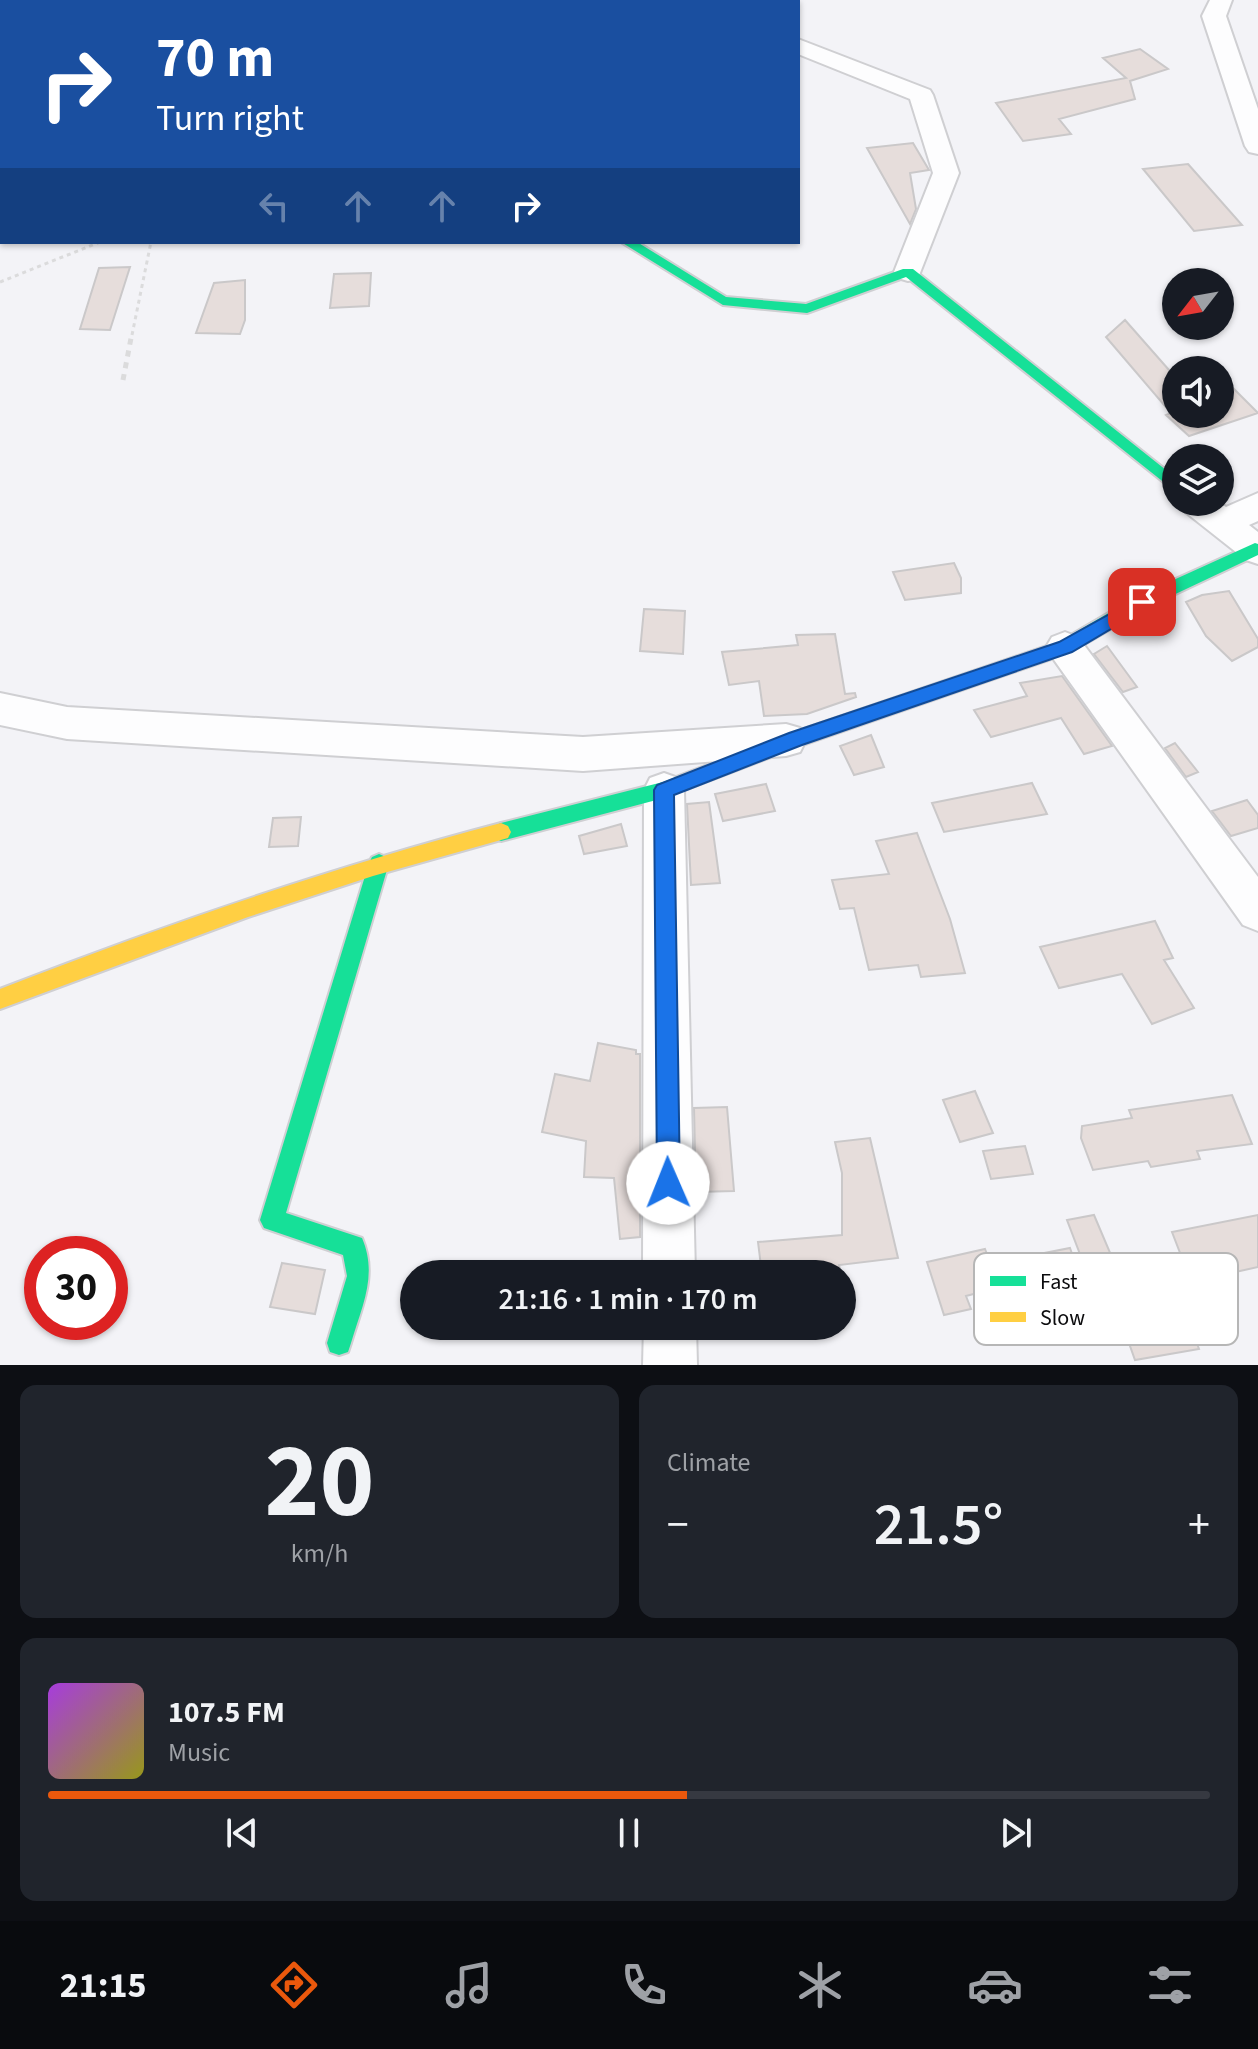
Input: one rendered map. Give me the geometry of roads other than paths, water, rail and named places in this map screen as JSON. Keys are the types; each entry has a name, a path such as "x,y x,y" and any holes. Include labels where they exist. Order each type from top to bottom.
{"street":[{"path":"1221,0 1214,16 1258,146"},
{"path":"631,244 723,301 807,309 908,272 946,173 921,95 800,47"},
{"path":"908,272 1162,475"},
{"path":"1224,524 1258,505"},
{"path":"0,999 154,938 379,863 664,790 796,739 1065,647 1142,602 1256,550 1214,516"},
{"path":"1065,647 1258,911"},
{"path":"0,709 67,723 583,754 796,739"},
{"path":"664,790 669,1260"},
{"path":"339,1343 359,1276 354,1246 272,1220 379,863"},
{"path":"670,1340 670,1365"}]}
